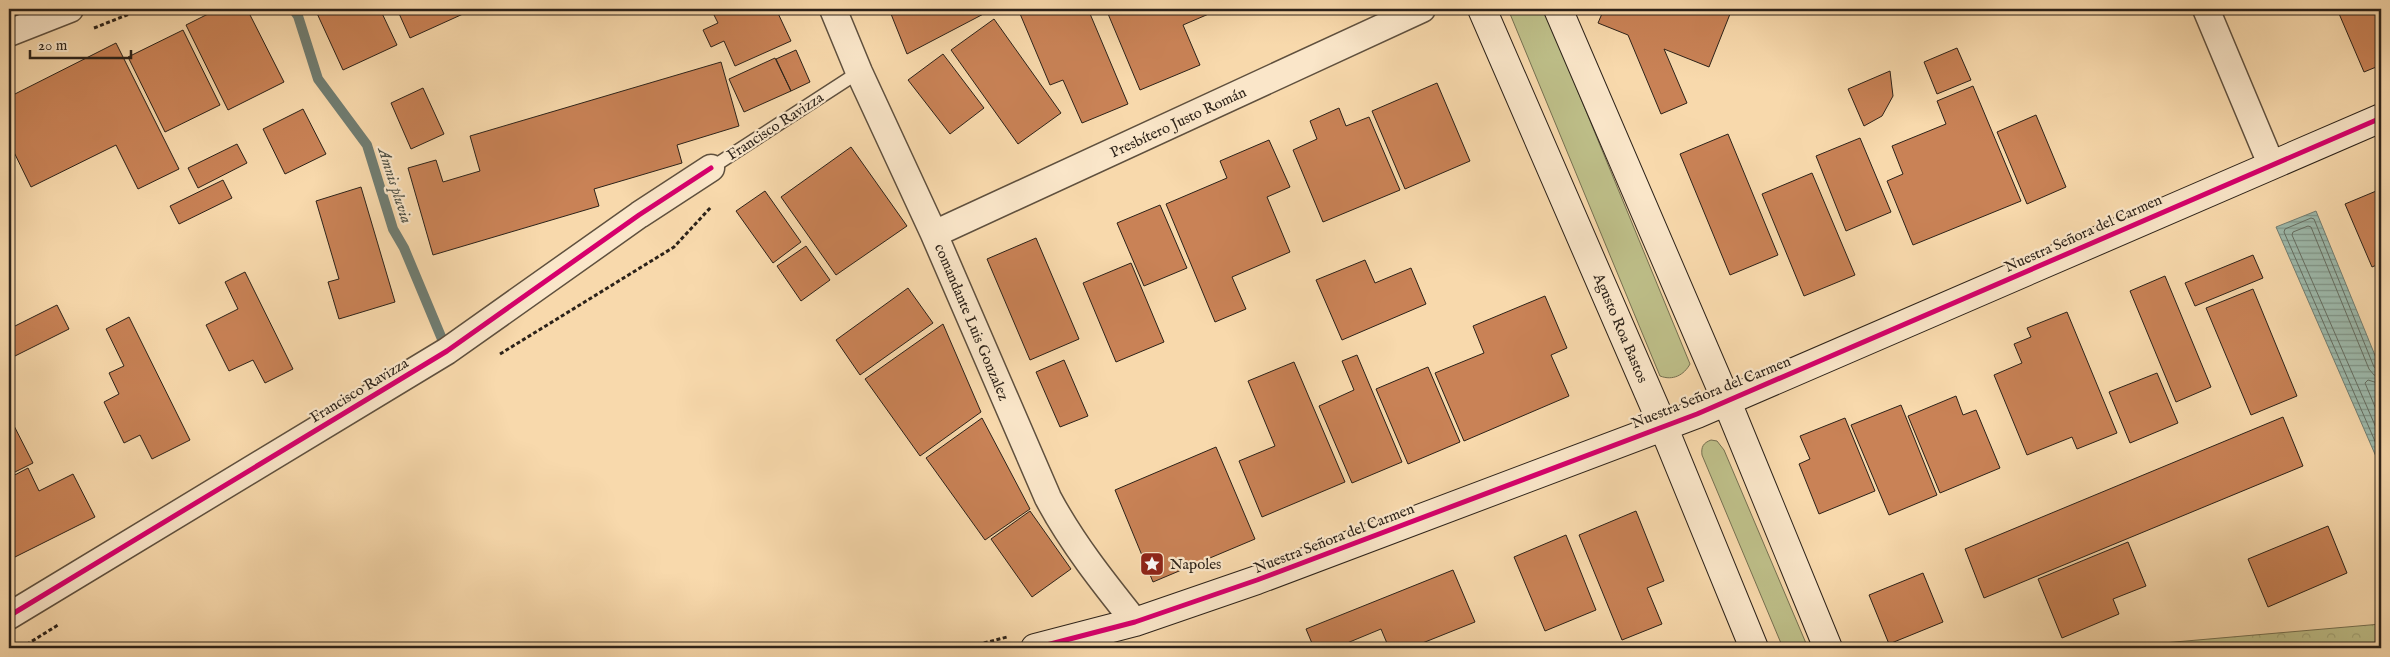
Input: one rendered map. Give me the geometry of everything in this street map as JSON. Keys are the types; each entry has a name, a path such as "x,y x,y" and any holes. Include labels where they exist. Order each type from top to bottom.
{"street":[{"path":"9,33 70,9"},
{"name":"comandante Luis Gonzalez","path":"833,9 859,72 934,234 1052,504 1099,578 1135,622"},
{"name":"Presbítero Justo Román","path":"934,234 1422,9"},
{"name":"Agusto Roa Bastos","path":"1482,9 1663,426 1754,648"},
{"path":"1558,9 1727,402 1828,648"},
{"path":"2206,9 2271,164"},
{"name":"Nuestra Señora del Carmen","path":"1035,648 1135,622 1257,580 1727,402 2271,164 2381,118"},
{"name":"Francisco Ravizza","path":"9,616 446,351 639,215 711,168"}],"lane":[{"name":"Francisco Ravizza","path":"711,168 859,72"}],"green space":[{"path":"1508,9 1544,9 1690,364 1678,376 1669,378 1660,376"},
{"path":"1711,440 1717,441 1724,450 1808,648 1783,648 1702,455 1703,446"},
{"path":"2381,624 2381,648 2106,648"}],"water":[{"path":"2316,211 2381,370 2381,468 2276,227"}],"building":[{"path":"218,9 247,9 284,82 228,110 186,25"},
{"path":"315,9 380,9 397,45 343,70"},
{"path":"397,9 474,9 410,38"},
{"path":"711,9 776,9 791,41 735,66 724,41 711,47 703,30 718,23"},
{"path":"889,9 993,9 907,54"},
{"path":"1018,9 1088,9 1128,104 1082,123 1063,80 1050,85"},
{"path":"1106,9 1209,9 1211,13 1183,25 1200,65 1140,90"},
{"path":"1604,9 1732,9 1709,67 1664,49 1687,103 1661,114 1628,35 1598,23"},
{"path":"2337,9 2381,9 2381,65 2364,72"},
{"path":"994,19 1061,113 1018,144 951,50"},
{"path":"183,30 220,105 165,132 128,57"},
{"path":"116,43 179,169 138,189 116,145 31,187 9,142 9,97"},
{"path":"1957,48 1971,80 1937,94 1924,62"},
{"path":"796,50 810,82 791,91 776,59"},
{"path":"943,54 984,108 950,134 908,80"},
{"path":"775,58 791,91 744,112 729,79"},
{"path":"721,62 739,126 677,145 682,163 594,189 599,206 433,255 408,168 436,160 443,182 480,171 470,136"},
{"path":"1890,71 1893,96 1882,116 1864,126 1848,89"},
{"path":"1437,83 1470,161 1405,189 1372,111"},
{"path":"1973,86 2021,201 1913,245 1887,181 1903,174 1892,146 1946,124 1937,101"},
{"path":"423,88 444,134 411,149 391,103"},
{"path":"1339,108 1346,126 1369,117 1400,190 1323,222 1293,150 1317,139 1310,121"},
{"path":"303,109 326,154 285,174 263,129"},
{"path":"2036,115 2066,187 2027,204 1997,132"},
{"path":"1728,134 1778,255 1730,275 1680,154"},
{"path":"1860,138 1891,212 1846,231 1816,156"},
{"path":"1269,140 1290,187 1267,197 1290,252 1232,277 1246,309 1215,322 1166,204 1227,178 1220,161"},
{"path":"237,144 247,163 198,188 188,168"},
{"path":"851,147 907,226 836,275 781,197"},
{"path":"1812,173 1855,275 1804,296 1762,194"},
{"path":"223,180 232,198 179,224 170,206"},
{"path":"361,187 395,302 339,319 328,282 339,279 316,201"},
{"path":"2381,189 2381,263 2372,267 2345,204"},
{"path":"765,191 801,242 773,263 736,211"},
{"path":"1160,205 1187,268 1144,286 1117,223"},
{"path":"1036,238 1079,339 1030,360 987,259"},
{"path":"806,246 830,280 801,301 777,266"},
{"path":"2253,255 2263,278 2195,306 2185,283"},
{"path":"1365,260 1375,283 1411,268 1426,304 1342,340 1316,280"},
{"path":"1131,263 1164,342 1116,362 1083,283"},
{"path":"245,272 293,369 265,383 253,360 229,371 206,325 238,309 225,282"},
{"path":"2165,276 2211,387 2176,402 2130,291"},
{"path":"908,288 933,323 860,375 836,340"},
{"path":"2253,289 2297,396 2251,415 2206,308"},
{"path":"1545,296 1567,348 1551,355 1569,396 1464,441 1435,373 1484,353 1473,326"},
{"path":"57,305 69,329 9,359 9,329"},
{"path":"2067,312 2117,433 2077,449 2072,437 2027,455 1994,375 2022,363 2014,344 2031,337 2027,328"},
{"path":"129,317 190,440 152,459 140,435 124,443 104,402 119,394 109,373 124,366 106,329"},
{"path":"943,324 981,412 920,456 865,379"},
{"path":"1357,355 1402,462 1352,483 1319,406 1354,390 1342,361"},
{"path":"1064,360 1088,416 1060,427 1036,372"},
{"path":"1294,362 1345,482 1262,517 1239,461 1275,446 1248,381"},
{"path":"1428,367 1460,442 1408,464 1376,389"},
{"path":"2157,373 2178,423 2130,443 2109,392"},
{"path":"1956,396 1963,415 1976,410 2000,468 1940,493 1908,416"},
{"path":"1901,405 1937,495 1889,515 1851,425"},
{"path":"9,416 33,463 9,475"},
{"path":"2283,417 2303,466 1984,598 1965,549"},
{"path":"982,418 1030,509 985,540 926,458"},
{"path":"1845,418 1875,491 1819,514 1799,464 1810,459 1800,436"},
{"path":"1216,447 1255,539 1153,582 1115,490"},
{"path":"28,468 39,491 73,474 95,517 9,560 9,478"},
{"path":"1030,511 1071,569 1032,597 991,539"},
{"path":"1636,511 1664,581 1647,588 1662,624 1622,640 1579,535"},
{"path":"2328,526 2347,573 2268,607 2248,559"},
{"path":"1566,535 1596,610 1545,631 1514,557"},
{"path":"2128,542 2146,586 2113,599 2119,614 2062,638 2038,579"},
{"path":"1453,570 1475,622 1410,648 1389,648 1381,629 1335,648 1314,648 1306,629"},
{"path":"1923,573 1943,622 1889,644 1869,595"}],"waterway":[{"name":"Amnis pluvia","path":"293,9 298,16 318,79 367,145 393,229 404,248 447,351"}],"cycle path":[{"path":"1035,648 1135,622 1257,580 1697,414 2381,118"},
{"path":"9,616 447,351 639,215 711,168"}],"place":[{"name":"Napoles","path":"1152,564"}]}
